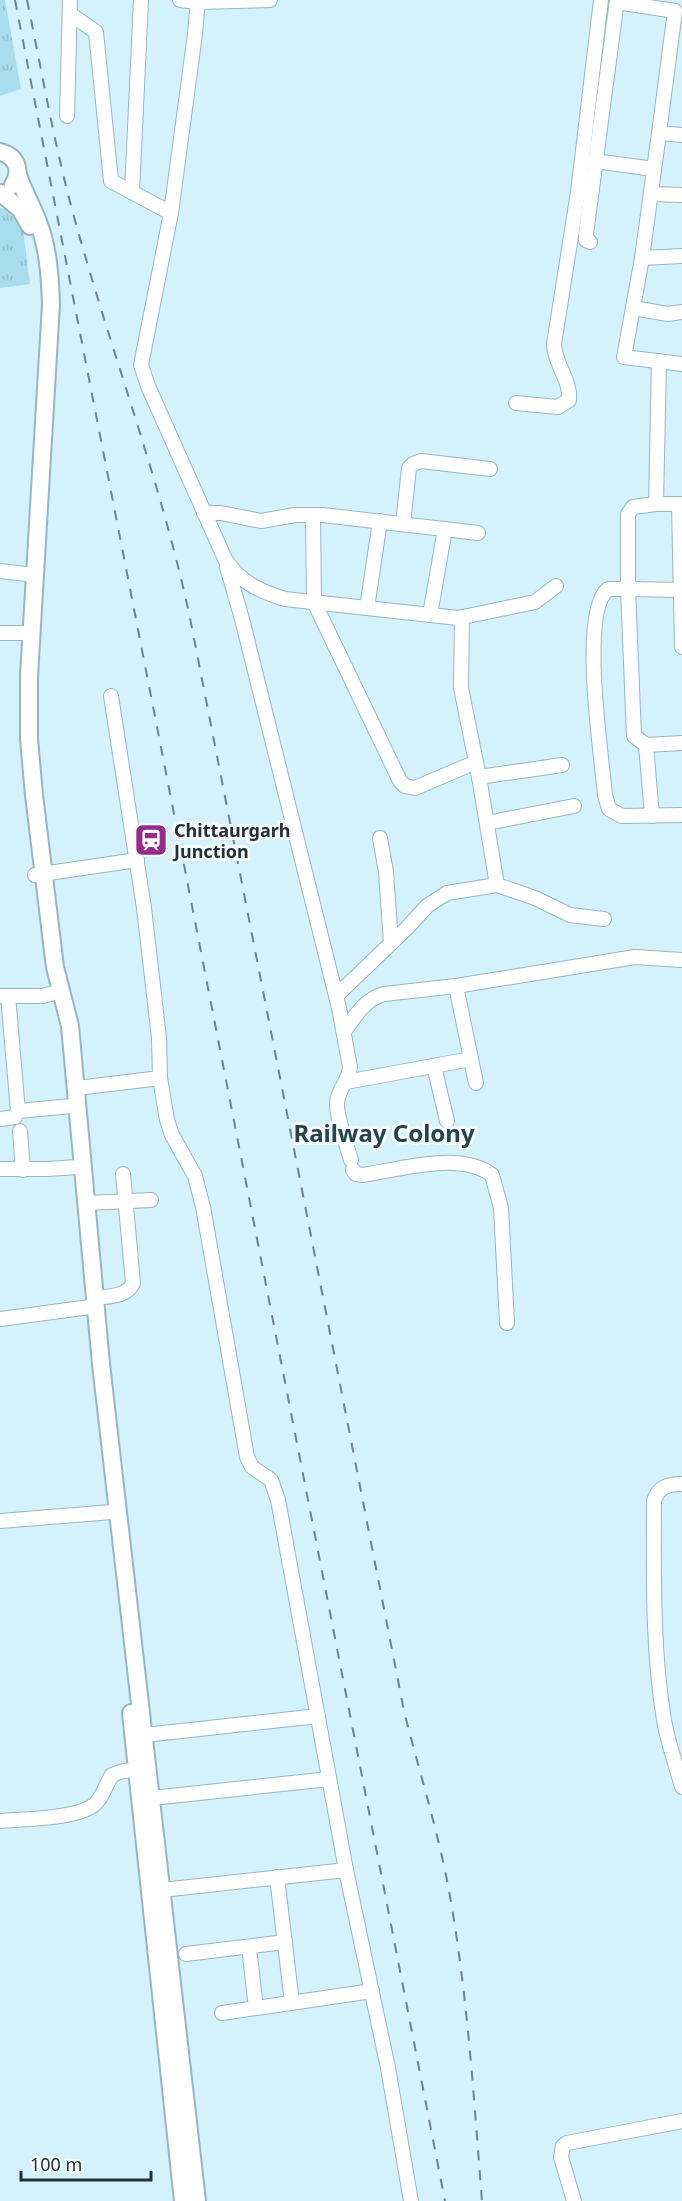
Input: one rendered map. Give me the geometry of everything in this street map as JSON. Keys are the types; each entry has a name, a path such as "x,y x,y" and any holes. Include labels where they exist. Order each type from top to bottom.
{"main road":[{"path":"0,193 15,183 18,175 18,166 14,159 2,150"},
{"path":"18,175 38,220 48,258 50,280 50,316 31,575 23,633 22,738 39,875 64,1026 93,1302 145,1735 143,1769 152,1798 197,2201"},
{"path":"0,193 17,205 28,221 38,258 42,292 28,707 39,875"},
{"path":"57,992 70,1026 77,1088 112,1512 143,1769 183,2201"}],"street":[{"path":"132,192 141,0"},
{"path":"180,0 270,0"},
{"path":"516,403 558,407 569,399 569,393 556,359 554,344 578,192 601,0"},
{"path":"198,1 171,213 141,365 143,375 225,559 234,573 248,584 264,593 285,599 430,615 462,617 535,602 556,585"},
{"path":"590,242 586,240 586,234 617,1 678,11 642,258 624,357 682,364"},
{"path":"70,7 96,32 111,181 171,213"},
{"path":"67,116 70,7"},
{"path":"659,133 682,135"},
{"path":"595,161 654,169"},
{"path":"651,194 682,195"},
{"path":"642,258 682,256"},
{"path":"633,308 668,314 682,312"},
{"path":"656,504 659,361"},
{"path":"403,524 409,468 413,464 421,461 490,469"},
{"path":"682,647 681,504 633,507 628,514 633,732 636,739 646,745 682,743"},
{"path":"204,513 221,513 261,521 295,515 313,515 478,533"},
{"path":"313,515 314,602 400,781 405,786 416,788 476,762"},
{"path":"367,608 380,521"},
{"path":"430,615 445,529"},
{"path":"225,559 242,619 344,1032 350,1076 339,1093 337,1103 352,1165 356,1174 363,1175 457,1163 474,1165 492,1175 501,1208 507,1323"},
{"path":"0,571 31,575"},
{"path":"681,590 613,588 604,592 595,616 593,651 605,795 609,809 616,814 682,815"},
{"path":"462,617 461,688 480,777 497,885"},
{"path":"0,633 23,633"},
{"path":"111,696 144,908 158,1026 160,1077 167,1120 172,1135 195,1176 203,1207 247,1457 252,1467 271,1480 278,1500 346,1870 388,2068 411,2201"},
{"path":"646,745 652,816"},
{"path":"480,777 562,765"},
{"path":"487,823 574,806"},
{"path":"380,838 386,872 391,943"},
{"path":"39,875 137,860"},
{"path":"336,996 427,906 447,893 497,885 535,898 570,915 604,919"},
{"path":"344,1032 362,1006 376,996 456,986 634,957 682,960"},
{"path":"456,986 476,1083"},
{"path":"0,1119 15,1117 18,1111 4,996 34,997 57,992"},
{"path":"346,1082 471,1059"},
{"path":"435,1066 447,1121"},
{"path":"77,1088 160,1077"},
{"path":"18,1111 72,1106"},
{"path":"20,1131 23,1170"},
{"path":"0,1169 78,1167"},
{"path":"0,1319 93,1302 122,1294 132,1287 123,1174"},
{"path":"87,1203 151,1200"},
{"path":"682,1484 663,1487 656,1493 654,1501 654,1611 659,1681 664,1722 682,1786"},
{"path":"0,1521 112,1512"},
{"path":"145,1735 318,1716"},
{"path":"0,1821 73,1814 89,1809 100,1798 112,1775 116,1772 143,1769"},
{"path":"152,1798 329,1779"},
{"path":"162,1890 346,1870"},
{"path":"277,1877 292,2003"},
{"path":"186,1954 285,1942"},
{"path":"249,1947 256,2008"},
{"path":"222,2013 372,1991"},
{"path":"574,2201 561,2157 563,2146 567,2143 682,2121"}],"green space":[{"path":"0,0 5,0 21,89 0,96"},
{"path":"0,208 10,210 23,229 30,284 0,288"}],"railway":[{"path":"15,0 445,2201"},
{"path":"27,0 56,145 70,202 166,520 190,618 404,1711 436,1830 451,1902 466,2014 482,2201"}],"place":[{"name":"Chittaurgarh Junction","path":"151,840"}],"district":[{"name":"Railway Colony","path":"384,1132"}]}
